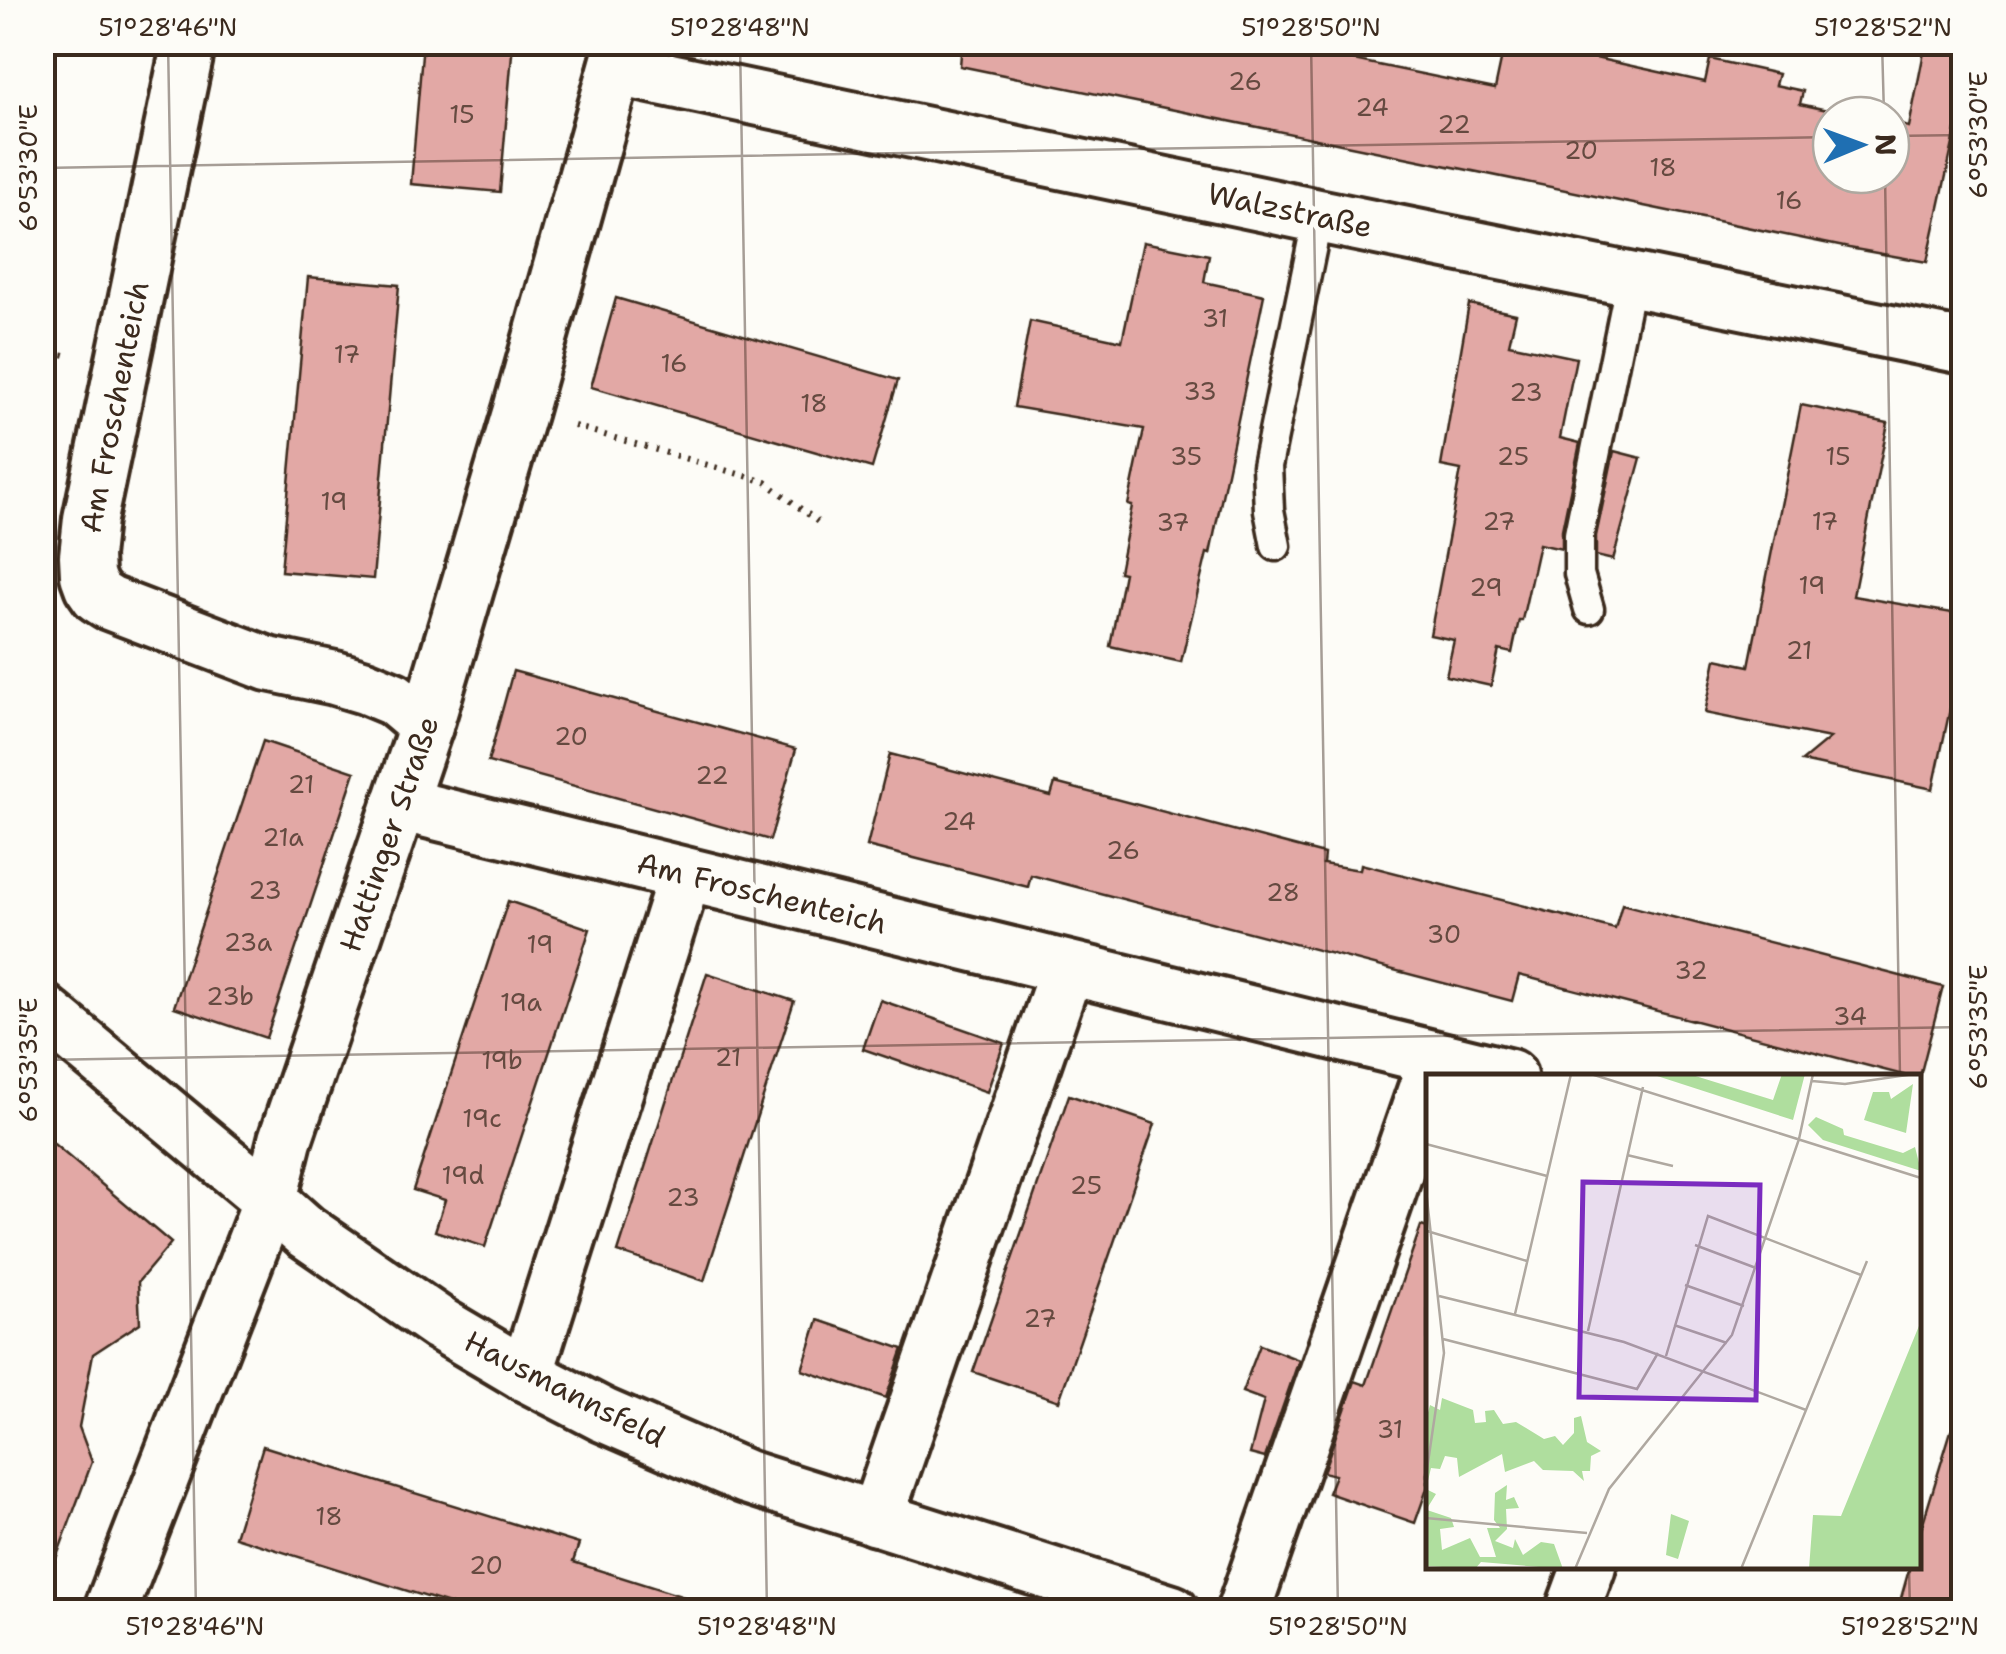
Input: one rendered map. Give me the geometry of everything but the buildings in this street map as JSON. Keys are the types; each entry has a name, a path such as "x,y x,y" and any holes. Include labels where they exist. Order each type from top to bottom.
{"street":[{"name":"Am Froschenteich","path":"189,42 90,519 86,556 91,586 98,596 124,611 250,658 335,678 394,698 426,726"},
{"name":"Hattinger Straße","path":"110,1612 270,1200 284,1140 426,726 620,56"},
{"name":"Walzstraße","path":"620,56 1318,216 1964,347"},
{"name":"Am Froschenteich","path":"399,804 1067,968 1431,1071 1478,1074"},
{"path":"526,1375 685,874"},
{"path":"876,1519 1067,968"},
{"name":"Hausmannsfeld","path":"42,1010 305,1231 440,1324 526,1375 603,1415 746,1477 1172,1612"},
{"path":"1243,1612 1426,1085"},
{"path":"1572,1612 1588,1569"}],"lane":[{"path":"1276,546 1267,466 1318,216"},
{"path":"1589,609 1579,574 1579,534 1631,279"}],"path":[{"path":"520,410 766,482 818,522"}]}
